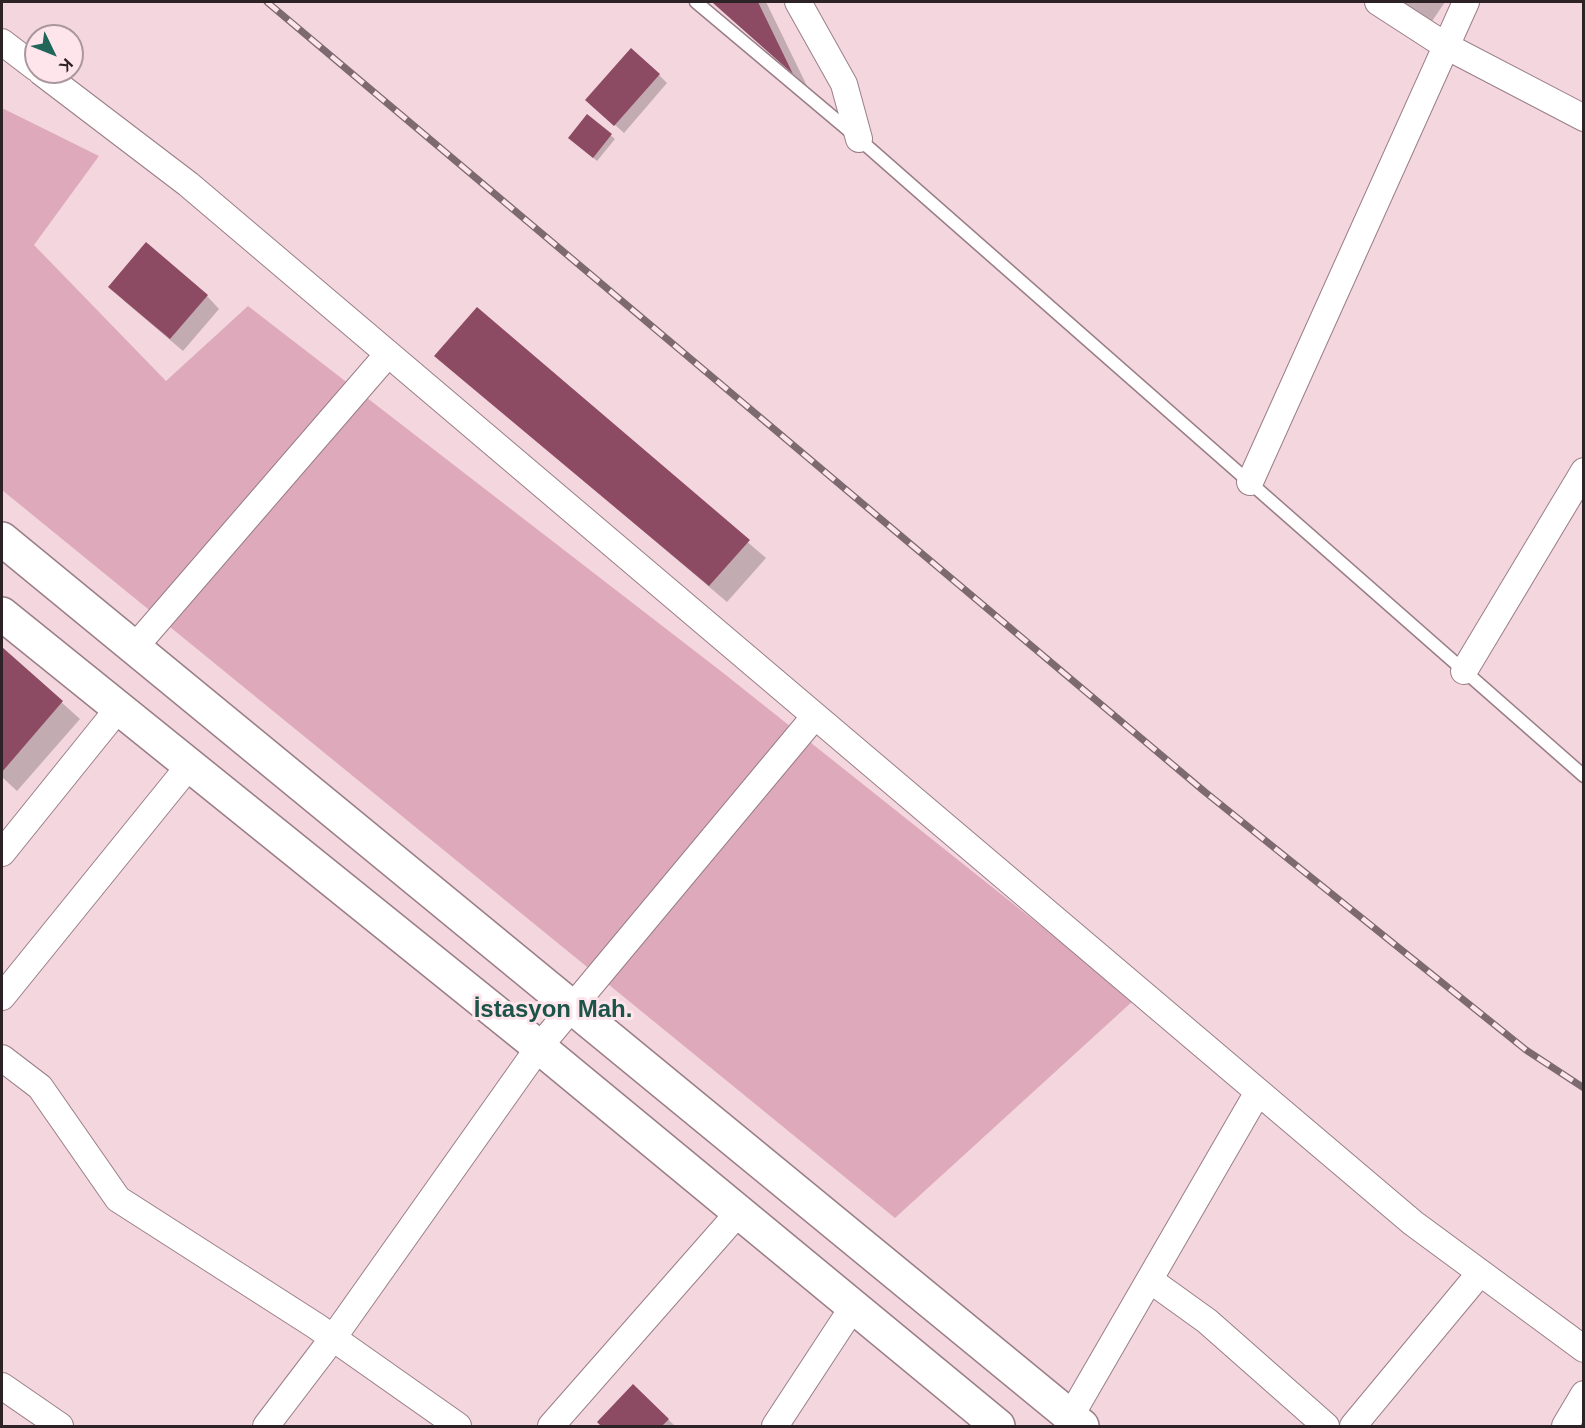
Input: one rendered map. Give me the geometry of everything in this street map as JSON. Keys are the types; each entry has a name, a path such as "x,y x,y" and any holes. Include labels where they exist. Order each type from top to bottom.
{"main road":[{"path":"2,539 1076,1422"},
{"path":"2,614 539,1047 998,1426"}],"street":[{"path":"798,2 844,84 859,139"},
{"path":"1378,2 1446,46 1584,118"},
{"path":"1250,483 1466,2"},
{"path":"2,42 24,59"},
{"path":"57,84 188,184 1413,1223 1584,1349"},
{"path":"134,648 388,354"},
{"path":"1464,671 1584,471"},
{"path":"2,853 118,709"},
{"path":"266,1426 333,1338 539,1047 815,716"},
{"path":"2,997 189,766"},
{"path":"2,1058 40,1087 118,1199 333,1338 458,1426"},
{"path":"1076,1422 1150,1280 1258,1092"},
{"path":"551,1426 740,1212"},
{"path":"1353,1426 1480,1273"},
{"path":"1150,1280 1207,1322 1326,1426"},
{"path":"775,1426 854,1307"},
{"path":"2,1386 60,1426"},
{"path":"1565,1426 1584,1394"}],"lane":[{"path":"696,2 859,139 1584,776"}],"shaded area":[{"path":"2,110 99,156 34,245 166,381 248,306 722,672 1134,1000 895,1218 2,490"}],"building":[{"path":"712,2 758,2 793,74"},
{"path":"631,48 660,74 614,126 585,100"},
{"path":"587,114 612,134 593,158 568,138"},
{"path":"146,242 208,295 170,339 108,287"},
{"path":"477,307 750,540 709,586 434,356"},
{"path":"2,647 63,701 2,772"},
{"path":"633,1384 669,1419 662,1426 601,1426 597,1422"}],"railway":[{"path":"267,2 1205,792 1526,1050 1584,1088"}],"district":[{"name":"İstasyon Mah.","path":"553,1010"}]}
